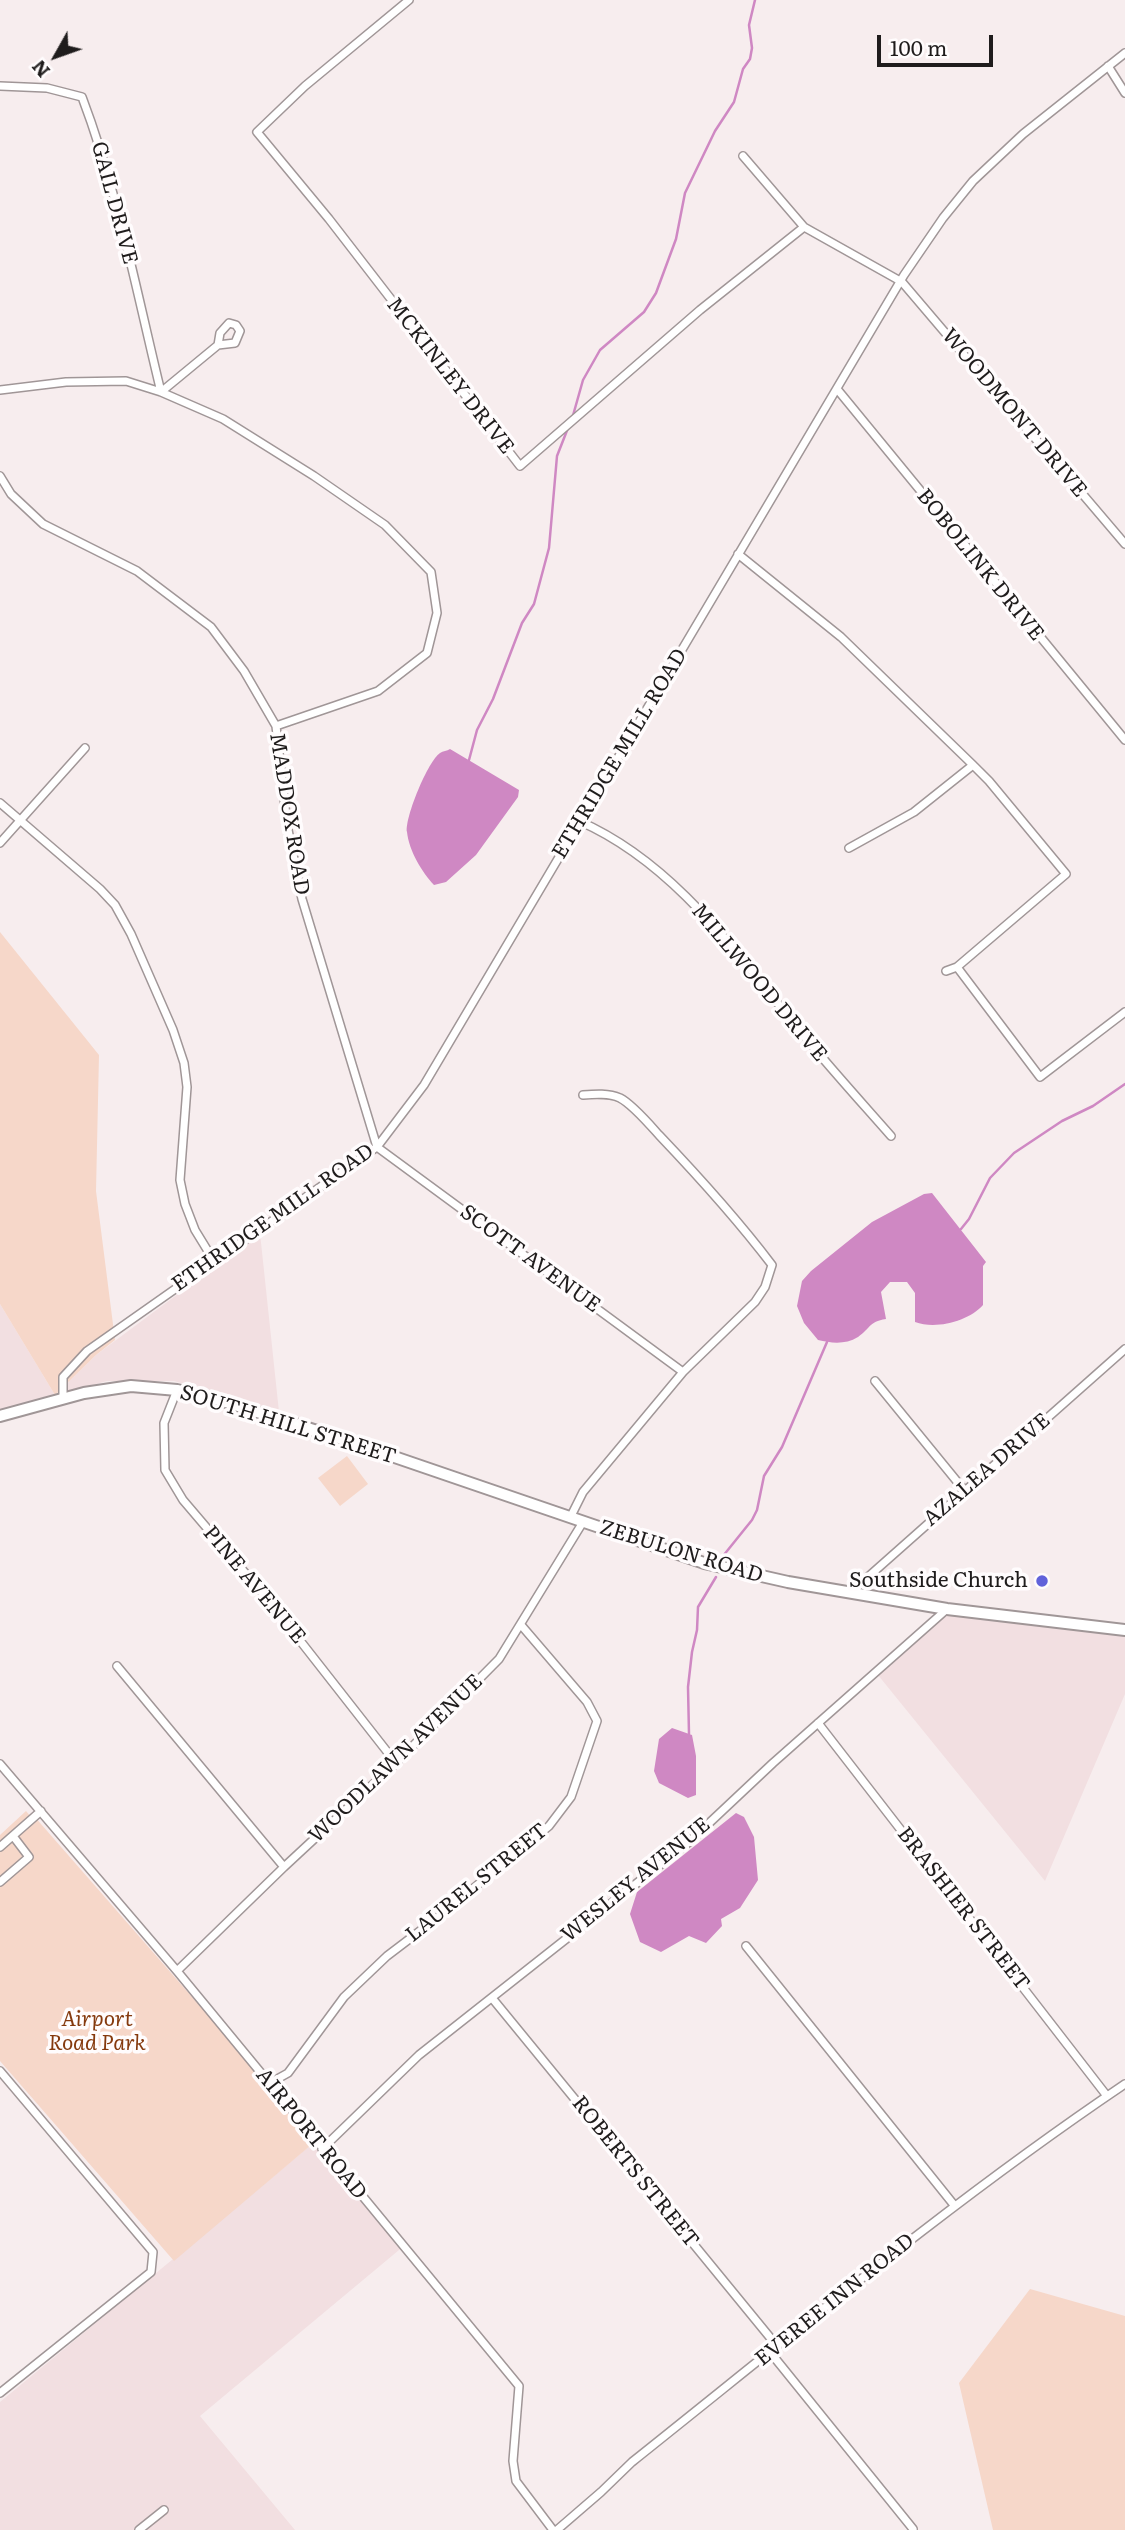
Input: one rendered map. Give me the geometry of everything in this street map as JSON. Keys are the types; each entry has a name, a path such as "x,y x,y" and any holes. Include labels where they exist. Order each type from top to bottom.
{"main road":[{"name":"SOUTH HILL STREET","path":"0,1416 62,1398 131,1386 177,1391 213,1398 279,1418 570,1518"},
{"name":"ZEBULON ROAD","path":"570,1518 704,1563 778,1580 947,1609 1125,1630"}],"street":[{"name":"MCKINLEY DRIVE","path":"409,0 305,86 257,132 329,219 520,466 700,310 804,227"},
{"name":"ETHRIDGE MILL ROAD","path":"62,1398 63,1377 87,1351 377,1147 424,1085 904,275 943,218 973,181 1023,134 1125,53"},
{"path":"1108,66 1125,93"},
{"name":"GAIL DRIVE","path":"0,86 47,88 82,97 94,128 115,205 161,392"},
{"path":"743,156 804,227 902,282"},
{"name":"WOODMONT DRIVE","path":"902,282 1125,544"},
{"path":"161,392 218,345"},
{"path":"0,390 66,382 125,381 161,392 223,419 314,476 385,525 431,572 438,613 427,653 378,691 276,726"},
{"name":"BOBOLINK DRIVE","path":"837,389 1125,740"},
{"name":"MADDOX ROAD","path":"0,476 11,494 43,523 137,571 211,627 244,671 276,726 287,825 302,900 377,1147"},
{"path":"738,554 841,637 973,765 1066,874 957,967 946,971"},
{"path":"0,844 85,748"},
{"path":"849,848 914,812 973,765"},
{"path":"0,803 115,905 131,934 173,1030 185,1076 187,1087 180,1180 185,1204 195,1230 214,1261"},
{"name":"MILLWOOD DRIVE","path":"579,821 608,834 657,870 708,918 805,1037 891,1136"},
{"path":"957,967 1040,1077 1125,1012"},
{"path":"570,1518 583,1492 683,1372 755,1302 765,1287 772,1265 745,1229 647,1122 621,1098 601,1094 583,1095"},
{"name":"SCOTT AVENUE","path":"377,1147 683,1372"},
{"name":"AZALEA DRIVE","path":"850,1592 1125,1349"},
{"path":"874,1381 964,1490"},
{"name":"PINE AVENUE","path":"177,1391 164,1423 165,1470 183,1500 269,1601 396,1763"},
{"name":"WOODLAWN AVENUE","path":"177,1970 396,1763 499,1659 583,1522"},
{"name":"WESLEY AVENUE","path":"322,2149 419,2055 689,1842 947,1609"},
{"name":"LAUREL STREET","path":"270,2083 288,2073 344,1997 387,1956 442,1915 549,1826 571,1797 597,1721 587,1702 521,1625"},
{"path":"117,1666 284,1867"},
{"name":"BRASHIER STREET","path":"818,1723 1107,2096"},
{"name":"AIRPORT ROAD","path":"0,1764 177,1970 519,2386 513,2461 516,2481 555,2530"},
{"path":"0,1847 41,1811"},
{"path":"0,1882 29,1857 13,1836"},
{"path":"746,1946 954,2205"},
{"name":"ROBERTS STREET","path":"492,1998 777,2346"},
{"path":"0,2071 153,2252 151,2272 0,2393"},
{"name":"EVEREE INN ROAD","path":"555,2530 632,2462 954,2205 1125,2084"},
{"path":"770,2352 913,2529"},
{"path":"139,2530 164,2510"}],"shaded area":[{"path":"450,749 519,790 518,797 476,855 446,882 434,885 413,854 407,825 413,803 435,758"},
{"path":"932,1193 986,1262 983,1266 983,1305 961,1320 923,1324 915,1322 915,1293 907,1282 890,1282 881,1292 886,1319 873,1324 858,1337 848,1341 818,1340 804,1323 797,1306 802,1281 872,1222 924,1194"},
{"path":"260,1233 279,1412 174,1381 107,1381 0,1412 0,1304 55,1395 96,1355"},
{"path":"950,1605 1125,1630 1125,1694 1045,1881 878,1675"},
{"path":"672,1728 692,1735 696,1756 696,1795 688,1798 659,1783 654,1771 659,1739"},
{"path":"736,1813 744,1817 754,1837 758,1880 740,1908 721,1919 722,1926 706,1943 689,1936 661,1952 640,1942 630,1914 637,1892"},
{"path":"317,2140 405,2245 200,2416 295,2530 0,2530 0,2402"}],"green space":[{"path":"0,932 99,1055 96,1191 115,1340 55,1395 0,1304"},
{"path":"347,1456 368,1484 340,1506 318,1478"},
{"name":"Airport Road Park","path":"26,1811 32,1818 34,1816 317,2140 174,2261 0,2061 0,1835"},
{"path":"1030,2289 1125,2316 1125,2530 993,2530 959,2383"}],"waterway":[{"path":"572,419 583,380 600,350 644,312 656,293 676,239 685,193 715,131 734,102 743,69 750,59 752,48 749,25 755,0"},
{"path":"469,760 477,730 493,699 522,623 534,604 549,548 557,456 568,428"},
{"path":"961,1229 990,1178 1014,1153 1125,1084"},
{"path":"723,1556 757,1510 764,1476 782,1447 827,1342"},
{"path":"689,1734 688,1687 698,1607 716,1577"}],"place":[{"name":"Southside Church","path":"1042,1581"}]}
